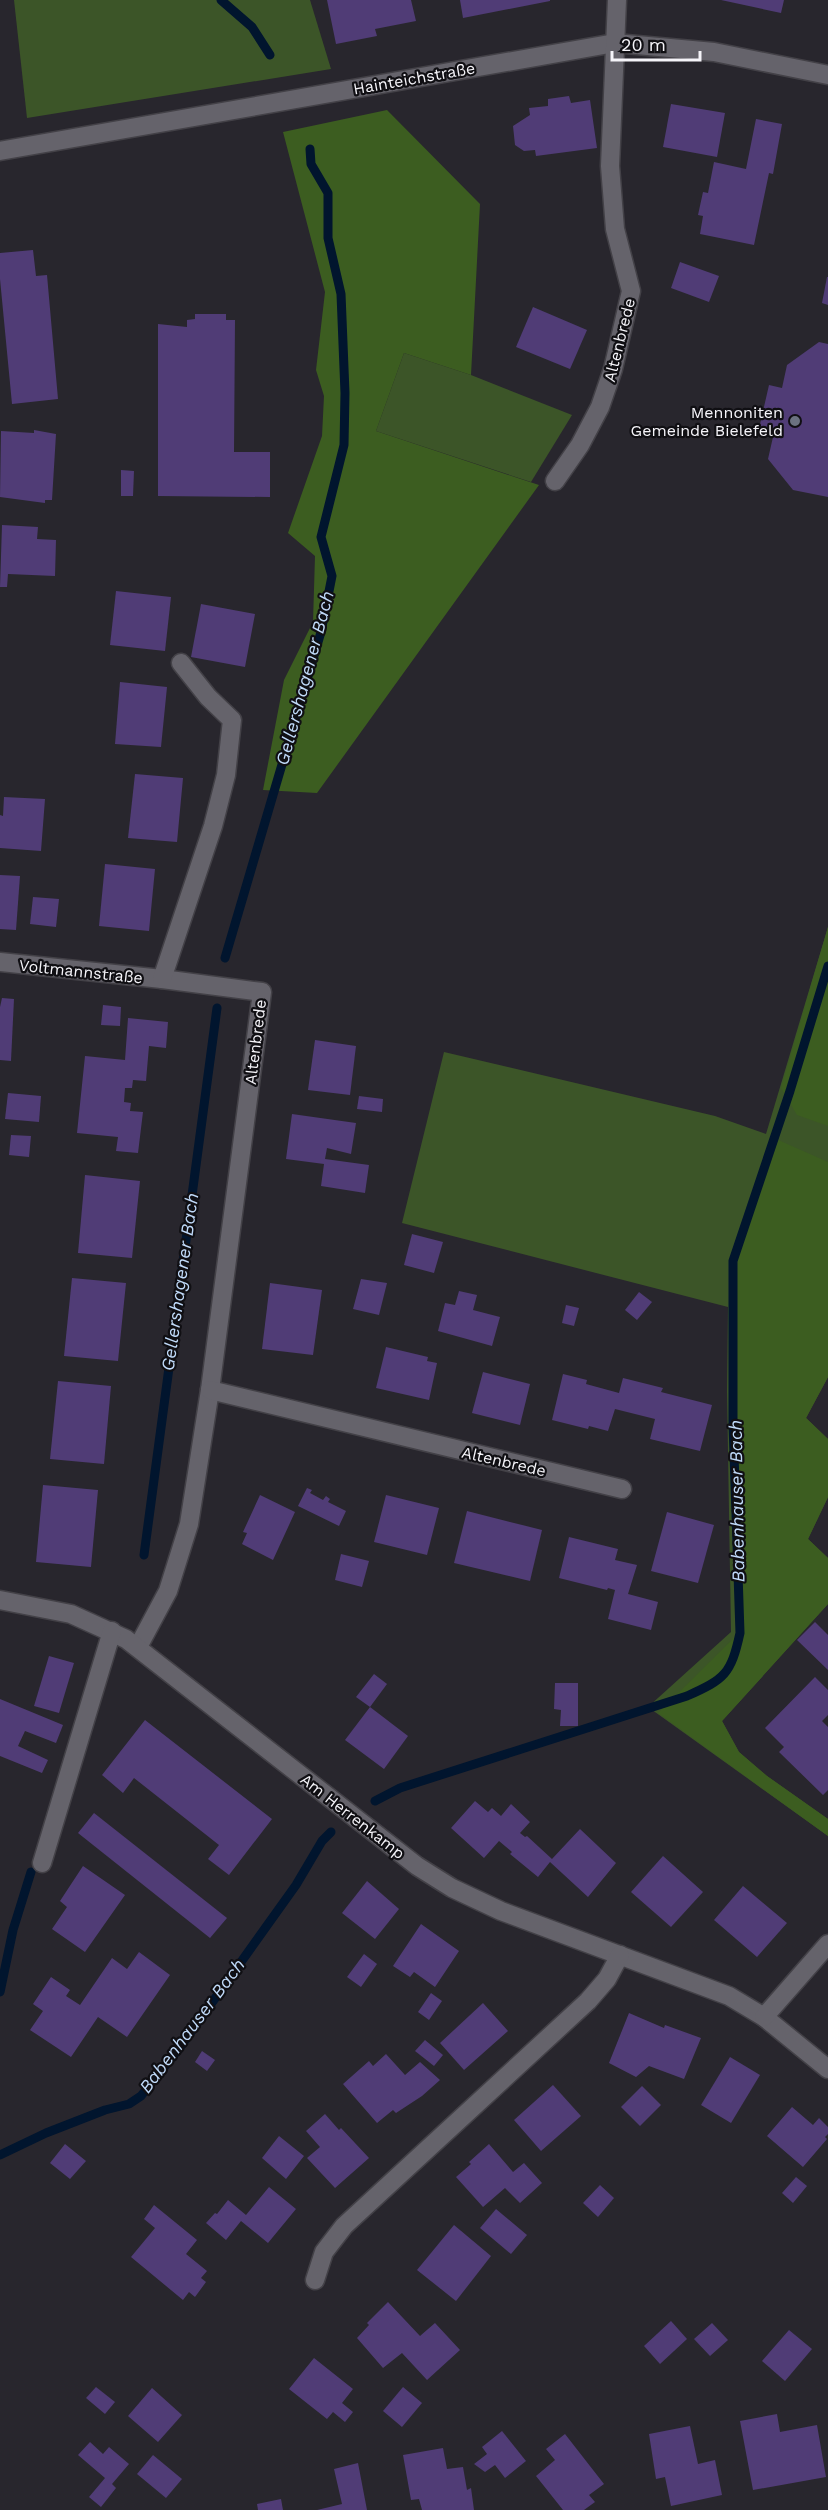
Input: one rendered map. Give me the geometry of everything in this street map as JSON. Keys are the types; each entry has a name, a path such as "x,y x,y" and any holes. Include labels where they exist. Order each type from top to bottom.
{"street":[{"name":"Altenbrede","path":"555,481 580,445 600,407 613,369 631,291 615,229 610,166 617,0"},
{"name":"Hainteichstraße","path":"0,151 615,43 714,52 828,75"},
{"path":"162,979 213,826 226,775 232,720 208,697 181,663"},
{"name":"Voltmannstraße","path":"0,962 162,979"},
{"name":"Altenbrede","path":"138,1647 168,1591 189,1524 210,1390 262,992 162,979"},
{"name":"Altenbrede","path":"210,1390 622,1489"},
{"name":"Am Herrenkamp","path":"0,1599 71,1614 112,1631 138,1647 417,1866 452,1888 501,1911 729,1996 764,2017 828,2069"},
{"path":"42,1863 112,1631"},
{"path":"764,2017 828,1944"},
{"path":"315,2280 324,2252 344,2226 588,2001 607,1979 620,1954"}],"green space":[{"path":"14,0 310,0 331,69 27,118"},
{"path":"387,110 480,204 471,375 404,353 376,431 539,485 317,793 263,790 284,680 313,622 315,556 288,533 322,436 324,396 316,370 325,292 283,132"},
{"path":"404,353 471,375 572,415 531,482 376,431"},
{"path":"828,927 828,1377 806,1418 828,1439 828,1497 808,1539 828,1558 828,1604 722,1721 739,1752 767,1776 828,1819 828,1836 648,1707 731,1632 728,1307 402,1223 444,1052 715,1116 766,1134"},
{"path":"828,927 828,1126 797,1115 781,1088"},
{"path":"776,1139 828,1162 828,1377 806,1418 828,1439 828,1497 808,1539 828,1558 828,1604 722,1721 739,1752 767,1776 828,1819 828,1836 658,1713 738,1634 735,1261"}],"building":[{"path":"327,0 411,0 416,21 375,29 377,36 336,44"},
{"path":"460,0 550,0 550,1 463,18"},
{"path":"721,0 784,0 781,13"},
{"path":"569,96 571,103 590,100 597,148 536,156 535,150 524,151 515,145 513,126 530,115 529,108 548,106 548,99"},
{"path":"671,104 725,113 717,157 663,147"},
{"path":"756,119 782,124 773,174 769,173 754,245 700,234 703,216 698,215 703,192 708,193 714,162 746,169"},
{"path":"33,250 36,276 47,275 58,399 12,404 0,279 0,253"},
{"path":"680,262 719,276 709,302 671,288"},
{"path":"828,277 828,305 822,303"},
{"path":"533,307 587,330 570,369 516,347"},
{"path":"195,314 226,314 226,320 235,320 234,452 270,452 270,497 158,496 158,324 187,327 187,320 195,319"},
{"name":"Mennoniten Gemeinde Bielefeld","path":"819,342 828,344 828,497 793,490 768,459 773,437 758,433 769,385 782,388 787,365"},
{"path":"34,430 56,434 52,500 45,500 45,503 0,497 1,431 34,433"},
{"path":"121,470 134,471 133,496 121,496"},
{"path":"2,525 38,527 37,539 56,540 55,576 8,574 7,587 0,587"},
{"path":"116,591 171,597 165,651 110,645"},
{"path":"201,604 255,614 245,667 191,657"},
{"path":"120,682 167,687 161,747 115,744"},
{"path":"135,774 183,778 177,842 128,838"},
{"path":"4,797 45,799 41,851 0,848 0,815 3,816"},
{"path":"105,864 155,869 149,931 99,926"},
{"path":"0,875 20,876 16,930 0,929"},
{"path":"33,897 59,899 56,927 30,924"},
{"path":"2,998 14,999 11,1061 0,1060"},
{"path":"103,1005 121,1007 120,1026 101,1025"},
{"path":"128,1018 168,1022 166,1048 149,1046 146,1081 133,1080 132,1088 125,1088 124,1102 131,1103 130,1111 143,1112 138,1153 116,1151 118,1137 77,1133 85,1056 125,1060"},
{"path":"315,1040 356,1046 350,1095 308,1090"},
{"path":"8,1093 41,1096 39,1122 5,1119"},
{"path":"359,1096 383,1099 382,1112 357,1109"},
{"path":"292,1114 356,1123 351,1154 327,1148 325,1159 369,1165 365,1193 321,1186 324,1164 286,1159"},
{"path":"11,1135 31,1136 29,1157 9,1155"},
{"path":"85,1175 140,1181 132,1258 78,1253"},
{"path":"412,1234 443,1242 434,1273 404,1265"},
{"path":"72,1278 126,1283 118,1361 64,1356"},
{"path":"361,1279 387,1283 379,1315 353,1309"},
{"path":"270,1283 322,1290 313,1355 262,1349"},
{"path":"459,1291 477,1295 473,1310 500,1317 492,1346 438,1331 445,1303 455,1305"},
{"path":"639,1292 652,1302 637,1320 625,1310"},
{"path":"566,1305 579,1308 574,1326 562,1323"},
{"path":"386,1347 428,1357 427,1361 437,1363 429,1400 376,1388"},
{"path":"483,1372 530,1384 520,1425 472,1413"},
{"path":"563,1374 587,1380 586,1384 619,1393 623,1378 663,1388 661,1392 712,1405 700,1451 650,1439 655,1419 615,1409 608,1431 589,1426 588,1429 552,1420"},
{"path":"58,1381 111,1386 104,1464 50,1459"},
{"path":"43,1485 98,1490 91,1567 36,1562"},
{"path":"307,1488 312,1490 310,1493 323,1500 326,1496 330,1499 328,1502 346,1511 339,1526 298,1506"},
{"path":"260,1495 295,1512 273,1560 242,1544 247,1533 243,1532"},
{"path":"386,1495 439,1508 427,1555 374,1542"},
{"path":"467,1511 542,1530 530,1581 454,1563"},
{"path":"667,1512 714,1525 698,1583 651,1571"},
{"path":"569,1537 618,1549 615,1560 637,1565 628,1594 658,1602 651,1630 608,1619 615,1590 559,1578"},
{"path":"341,1554 369,1561 362,1587 335,1580"},
{"path":"815,1622 828,1635 828,1670 797,1640"},
{"path":"49,1656 74,1663 59,1713 34,1706"},
{"path":"374,1674 387,1684 370,1707 356,1697"},
{"path":"815,1677 828,1690 828,1715 822,1721 828,1727 828,1790 823,1795 779,1752 784,1747 765,1728"},
{"path":"555,1683 578,1683 578,1726 560,1726 561,1710 554,1709"},
{"path":"0,1699 63,1725 56,1743 25,1731 18,1746 48,1760 42,1773 0,1756"},
{"path":"370,1707 408,1736 384,1769 345,1740"},
{"path":"145,1720 272,1819 229,1875 208,1859 219,1845 134,1778 123,1793 102,1775"},
{"path":"475,1801 488,1812 492,1808 501,1816 511,1804 530,1822 520,1833 527,1836 552,1859 580,1829 616,1863 588,1897 550,1862 538,1877 510,1854 512,1852 499,1841 484,1858 451,1828"},
{"path":"94,1813 227,1918 210,1938 78,1833"},
{"path":"663,1856 703,1892 671,1927 631,1892"},
{"path":"83,1866 125,1895 85,1952 52,1929 67,1907 60,1901"},
{"path":"367,1881 399,1909 375,1939 342,1913"},
{"path":"743,1886 787,1923 757,1957 714,1920"},
{"path":"421,1924 459,1951 435,1987 414,1972 410,1977 393,1966"},
{"path":"139,1952 170,1975 127,2037 98,2017 71,2057 30,2030 43,2011 33,2004 51,1977 70,1990 66,1996 80,2005 112,1958 127,1969"},
{"path":"364,1954 377,1964 361,1987 347,1977"},
{"path":"431,1993 442,2001 429,2020 418,2012"},
{"path":"483,2003 508,2031 464,2070 440,2043"},
{"path":"629,2013 664,2028 665,2025 701,2038 684,2079 649,2066 636,2077 609,2063"},
{"path":"425,2040 443,2055 434,2066 415,2051"},
{"path":"202,2051 215,2060 207,2071 195,2062"},
{"path":"386,2054 405,2075 420,2062 440,2080 422,2096 396,2113 393,2110 377,2123 343,2084 369,2061 373,2066"},
{"path":"730,2057 760,2075 731,2123 701,2105"},
{"path":"553,2085 581,2116 541,2151 514,2120"},
{"path":"642,2086 661,2105 640,2126 621,2107"},
{"path":"792,2107 813,2125 819,2118 828,2127 828,2134 825,2137 827,2139 803,2167 767,2136"},
{"path":"325,2114 369,2158 335,2188 307,2158 320,2147 306,2131"},
{"path":"279,2136 304,2156 286,2179 262,2158"},
{"path":"65,2144 86,2161 70,2179 50,2163"},
{"path":"489,2144 513,2172 524,2163 542,2183 520,2203 505,2188 483,2207 456,2177"},
{"path":"796,2177 807,2186 793,2203 782,2193"},
{"path":"600,2185 614,2198 598,2217 583,2203"},
{"path":"269,2187 296,2209 268,2243 241,2221 226,2240 206,2223 228,2200 246,2215"},
{"path":"154,2205 197,2240 186,2254 207,2271 201,2278 206,2282 195,2297 189,2292 183,2300 131,2257 155,2228 144,2219"},
{"path":"496,2209 527,2235 511,2254 480,2228"},
{"path":"454,2225 491,2256 456,2301 417,2270"},
{"path":"388,2302 420,2336 435,2323 460,2350 427,2380 402,2353 383,2368 357,2338 369,2325 367,2323"},
{"path":"671,2321 687,2339 660,2364 644,2346"},
{"path":"712,2323 728,2340 710,2356 694,2339"},
{"path":"789,2330 812,2349 785,2381 762,2361"},
{"path":"314,2358 353,2389 342,2403 353,2412 345,2422 333,2412 327,2419 289,2389"},
{"path":"96,2387 115,2402 105,2414 86,2398"},
{"path":"403,2387 422,2403 402,2427 383,2411"},
{"path":"152,2388 182,2415 158,2442 128,2416"},
{"path":"777,2414 780,2432 817,2425 826,2477 753,2490 740,2421"},
{"path":"690,2426 698,2464 715,2460 722,2495 671,2506 665,2477 656,2479 649,2434"},
{"path":"502,2431 526,2461 505,2478 495,2465 485,2472 474,2464 487,2454 482,2447"},
{"path":"565,2434 604,2484 589,2495 595,2502 584,2510 563,2510 536,2476 555,2460 546,2449"},
{"path":"90,2442 103,2454 109,2447 129,2464 112,2484 116,2488 101,2507 89,2497 105,2478 78,2455"},
{"path":"443,2448 447,2469 463,2467 467,2490 471,2488 474,2510 422,2510 419,2499 411,2500 403,2455"},
{"path":"153,2455 182,2479 166,2498 137,2474"},
{"path":"358,2463 367,2510 317,2510 342,2504 334,2469"},
{"path":"281,2499 283,2510 258,2510 257,2504"}],"waterway":[{"name":"Gellershagener Bach","path":"221,0 252,27 270,55"},
{"name":"Gellershagener Bach","path":"225,958 321,632 332,576 321,537 344,445 345,393 341,294 328,238 328,193 311,164 310,149"},
{"name":"Babenhauser Bach","path":"375,1801 400,1788 687,1696 710,1685 724,1674 729,1666 740,1633 733,1424 733,1261 790,1091 828,966"},
{"name":"Gellershagener Bach","path":"144,1555 217,1008"},
{"name":"Babenhauser Bach","path":"0,2155 46,2133 105,2110 129,2104 141,2096 181,2046 296,1885 322,1841 331,1832"},
{"name":"Gellershagener Bach","path":"0,1992 13,1930 31,1872"}],"place":[{"name":"Mennoniten Gemeinde Bielefeld","path":"795,421"}]}
